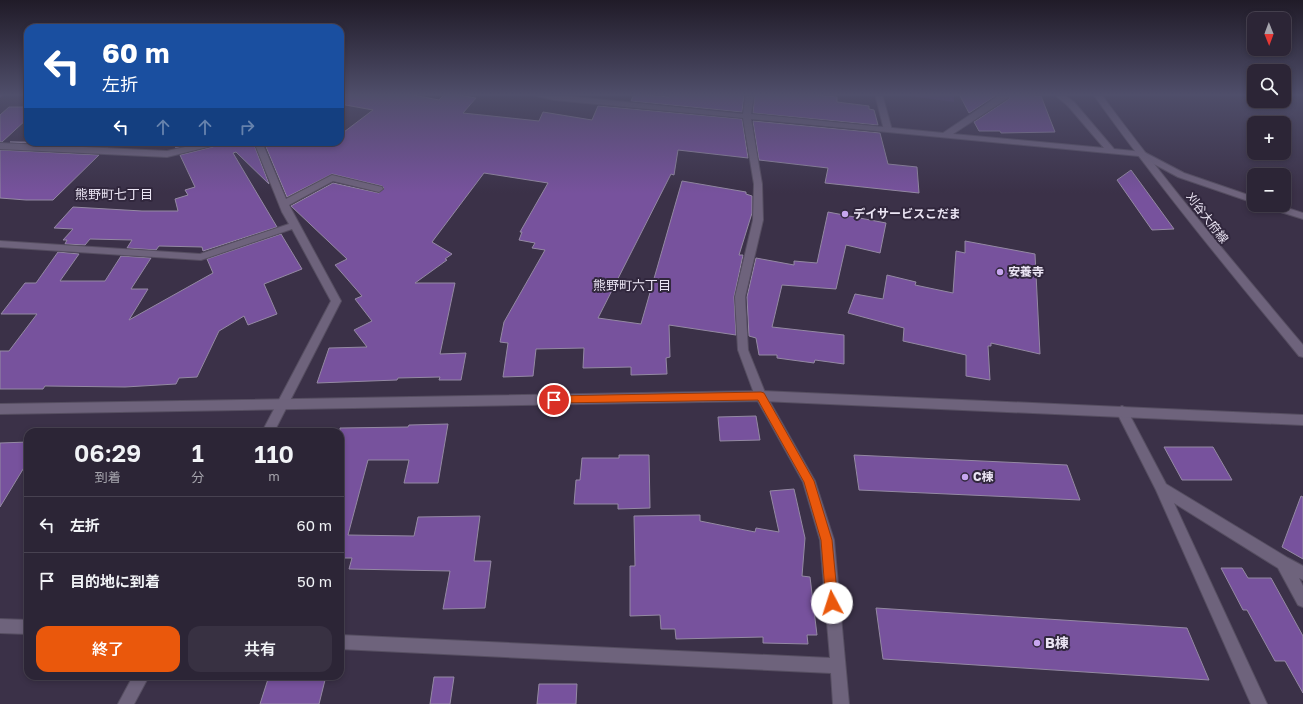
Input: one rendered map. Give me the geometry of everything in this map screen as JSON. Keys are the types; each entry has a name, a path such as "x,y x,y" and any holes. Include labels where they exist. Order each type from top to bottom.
{"street":[{"path":"749,127 758,184 758,220 740,297 743,350 761,396 809,481 827,540 841,704"},
{"path":"856,127 1141,154 1181,174 1247,198"},
{"path":"945,135 958,127"},
{"path":"1090,127 1111,151"},
{"name":"刈谷大府線","path":"1121,127 1216,249 1303,353"},
{"path":"0,146 167,154 200,146"},
{"path":"260,146 294,225 336,301 270,428"},
{"path":"284,204 332,178 379,189"},
{"path":"1290,212 1303,216"},
{"path":"0,244 201,257 294,225"},
{"path":"0,409 761,396 1303,420"},
{"path":"1122,411 1161,488 1259,704"},
{"path":"1161,488 1283,563 1303,573"},
{"path":"1283,563 1303,600"},
{"path":"0,626 24,627"},
{"path":"344,642 838,666"},
{"path":"126,704 138,680"}],"building":[{"path":"0,127 18,127 2,142 0,142"},
{"path":"351,127 743,127 748,158 678,150 674,175 671,174 598,318 641,324 682,181 746,192 746,194 752,196 752,213 739,255 743,255 734,297 736,335 669,325 670,357 666,358 667,374 631,375 631,367 583,368 584,348 536,349 533,376 503,377 508,343 500,342 504,322 545,250 532,248 535,243 519,240 522,232 520,232 548,183 484,173 432,242 452,254 445,259 447,260 415,283 455,283 440,354 466,353 461,380 439,380 440,377 317,383 329,348 367,347 354,330 372,321 355,299 362,296 335,265 347,259 291,206 333,183 379,193 384,188 382,186 332,174 287,197 266,146 344,146 344,132"},
{"path":"754,127 815,127 880,133 888,164 917,167 919,193 825,183 828,168 759,160"},
{"path":"977,127 1053,127 1055,132 1001,133 1000,131 979,131"},
{"path":"88,146 109,146 108,147"},
{"path":"216,146 255,146 269,184 236,152 233,153 277,227 203,251 202,247 159,246 156,250 127,248 132,240 90,239 85,245 65,244 67,240 63,240 73,229 54,228 73,207 142,211 178,211 175,199 188,195 185,190 195,187 180,155"},
{"path":"0,150 99,155 53,200 26,200 0,198"},
{"path":"1131,170 1174,229 1152,230 1117,180"},
{"path":"828,212 886,223 880,253 846,245 836,289 782,285 772,327 844,335 844,364 815,360 814,363 777,358 777,355 759,355 756,338 749,336 747,297 756,258 794,265 794,261 817,263"},
{"path":"281,234 302,269 264,284 277,314 248,325 244,316 219,331 197,377 179,378 176,384 125,387 45,386 43,389 0,389 0,351 9,351 37,314 1,314 25,283 36,283 58,252 79,254 60,281 105,281 121,256 151,258 131,289 148,289 129,320 213,273 207,259"},
{"path":"965,241 1035,254 1040,354 991,343 991,346 988,346 990,380 966,376 966,355 903,341 904,328 848,313 855,294 883,299 887,275 916,282 915,285 953,293 956,251 965,253"},
{"path":"756,416 760,440 720,441 718,417"},
{"path":"448,424 438,483 404,483 409,460 368,460 348,535 414,536 418,517 480,516 474,561 491,561 485,608 443,609 450,571 349,569 352,558 344,558 344,428 340,428 408,427 409,425"},
{"path":"24,442 24,468 0,507 0,443"},
{"path":"1164,447 1213,447 1232,480 1182,480"},
{"path":"619,455 649,455 650,508 618,509 618,504 574,504 576,480 580,480 582,458 619,458"},
{"name":"C棟","path":"854,455 1067,465 1080,500 859,490"},
{"path":"794,489 805,538 802,576 810,577 817,635 807,635 808,644 763,643 763,637 676,639 675,629 661,629 660,615 630,616 630,566 635,566 634,516 700,515 700,521 755,532 756,528 779,532 770,491"},
{"path":"1301,496 1303,497 1303,559 1282,547"},
{"path":"1221,568 1242,568 1248,578 1271,578 1303,636 1303,693 1285,661 1275,661 1247,610 1243,610"},
{"name":"B棟","path":"876,608 1187,628 1209,680 883,659"},
{"path":"434,677 454,677 450,704 430,704"},
{"path":"268,680 325,680 319,704 260,704"},
{"path":"539,684 577,684 576,704 537,704"}],"place":[{"name":"デイサービスこだま","path":"845,214"},
{"name":"安養寺","path":"1000,272"},
{"name":"C棟","path":"965,477"},
{"name":"B棟","path":"1037,643"}],"district":[{"name":"熊野町七丁目","path":"114,194"},
{"name":"熊野町六丁目","path":"632,285"}],"route":[{"path":"554,400 761,396 809,481 827,540 832,603"}]}
